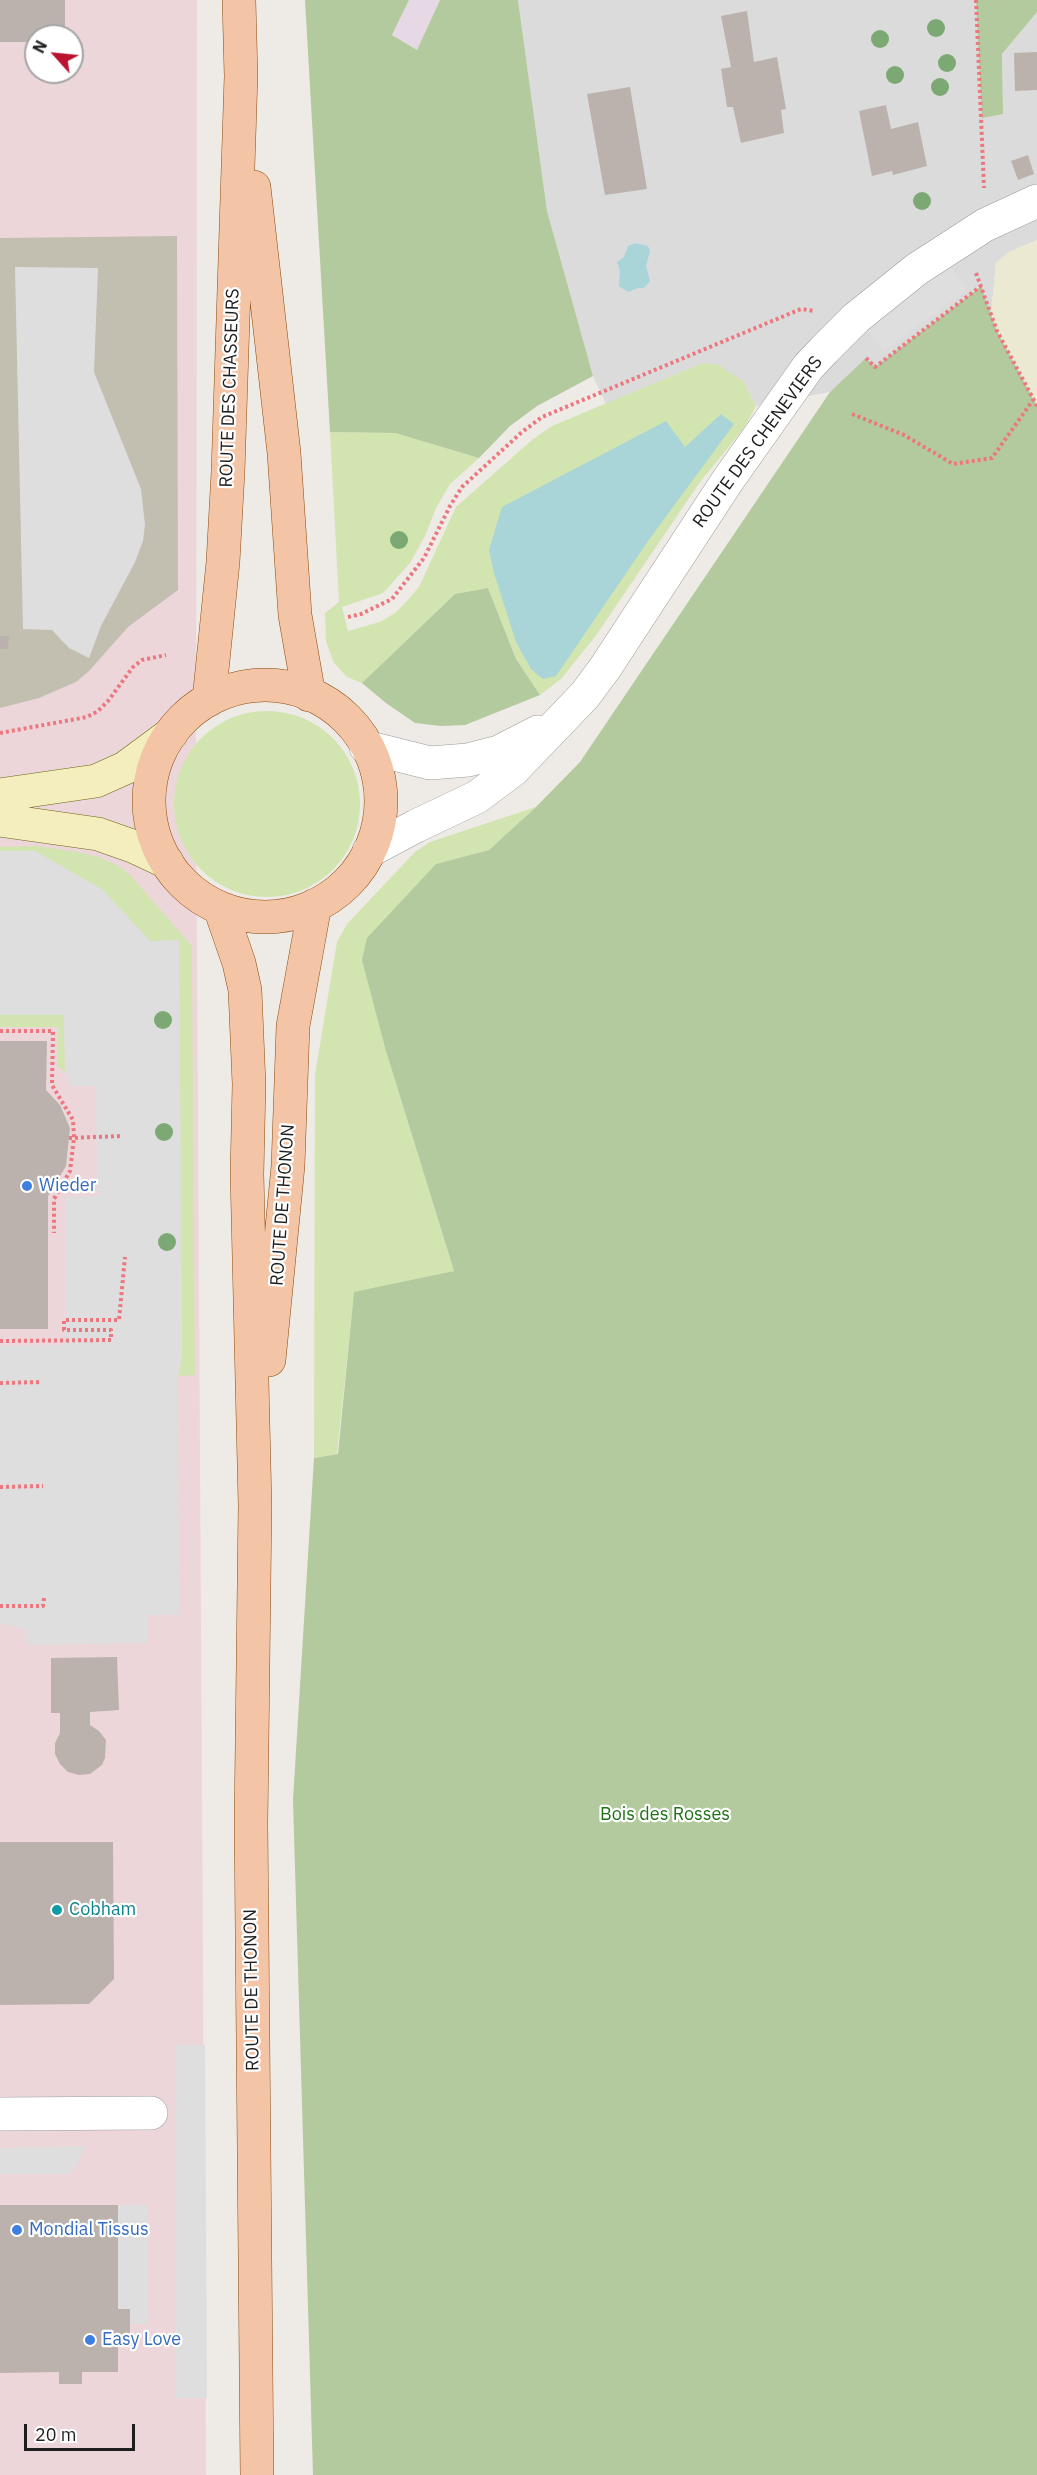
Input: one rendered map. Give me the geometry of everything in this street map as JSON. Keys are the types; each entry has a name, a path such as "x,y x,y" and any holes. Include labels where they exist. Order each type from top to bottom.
{"main road":[{"name":"ROUTE DES CHASSEURS","path":"209,700 224,551 241,76 239,0"},
{"name":"ROUTE DES CHASSEURS","path":"241,76 284,453 295,615 309,695"},
{"path":"263,685 291,689 309,695 338,711 354,727 376,769 381,804 377,829 369,851 353,876 339,890 315,905 288,915 268,917 248,916 220,909 183,884 167,862 154,834 149,792 160,752 171,734 188,715 209,700 235,689 263,685"},
{"name":"ROUTE DE THONON","path":"255,1505 288,1166 293,1026 315,905"},
{"name":"ROUTE DE THONON","path":"220,909 239,963 245,999 249,1084 247,1174 255,1505 250,1823 256,2475"}],"street":[{"name":"ROUTE DES CHENEVIERS","path":"369,851 477,797 524,760 605,668 728,480 808,367 841,333 893,287 941,252 985,225 1037,201"},
{"name":"ROUTE DES CHENEVIERS","path":"366,747 430,763 468,760 499,752 563,718"},
{"path":"0,795 78,785 102,778 125,768 171,734"},
{"path":"0,820 98,834 167,862"},
{"path":"0,2114 151,2113"}],"path":[{"path":"976,0 984,180"},
{"path":"348,617 362,614 392,599 424,558 462,487 522,432 542,417 801,309 817,312 874,367 981,286"},
{"path":"983,292 997,331 1037,406"},
{"path":"852,414 904,435 953,464 992,458 1033,399"},
{"path":"0,732 87,717 98,711 108,701 133,668 142,660 166,655"},
{"path":"0,1031 53,1031 52,1085 73,1120 70,1172 54,1199 54,1233"},
{"path":"72,1138 123,1136"},
{"path":"0,1341 111,1340 111,1330 64,1330 64,1320 119,1320 125,1257"},
{"path":"0,1383 42,1382"},
{"path":"0,1487 43,1486"},
{"path":"0,1606 43,1606 44,1598"}],"shaded area":[{"path":"0,0 197,0 196,786 206,2475 0,2475"},
{"path":"409,0 440,0 417,50 392,35"},
{"path":"518,0 976,0 982,117 1003,114 1002,54 1037,12 1037,240 1009,252 996,263 991,314 980,286 875,367 866,359 830,392 756,406 743,381 703,363 606,404 593,376 547,211"},
{"path":"177,236 178,590 128,627 89,671 76,682 39,698 0,708 0,238"},
{"path":"1037,240 1037,406 997,331 991,314 996,263 1009,252"},
{"path":"941,252 967,290 884,351 856,318"},
{"path":"15,267 98,268 94,372 141,489 145,525 143,541 135,562 101,626 89,658 69,648 52,630 23,629"},
{"path":"0,851 35,851 103,890 150,941 179,940 182,1357 178,1376 179,1615 148,1615 148,1643 26,1645 26,1630 0,1623 0,1346 65,1345 65,1197 97,1196 96,1086 71,1086 65,1072 64,1015 0,1015"},
{"path":"175,2045 205,2045 207,2398 176,2398"},
{"path":"86,2146 71,2174 0,2174 0,2148"},
{"path":"118,2205 148,2205 148,2324 130,2324 130,2309 118,2309"}],"green space":[{"path":"305,0 409,0 392,35 417,50 440,0 518,0 547,211 593,376 537,406 510,426 479,458 395,433 330,432"},
{"path":"976,0 1037,0 1037,12 1002,54 1003,114 982,118"},
{"name":"Bois des Rosses","path":"981,286 997,331 1037,406 1037,2475 313,2475 293,1800 314,1458 338,1454 354,1292 454,1271 386,1051 362,960 367,938 436,864 489,850 580,762 830,392 866,358 875,367"},
{"path":"703,363 718,365 743,381 756,406 744,428 700,482 597,634 561,679 540,695 516,659 488,588 455,594 362,683 347,677 334,663 326,641 325,613 339,602 330,432 395,433 479,458 450,484 410,563 383,593 342,607 348,631 380,622 395,613 407,601 419,587 456,507 532,440 552,426"},
{"path":"488,588 516,659 540,695 465,725 441,726 415,723 362,683 455,594"},
{"path":"267,711 285,712 303,718 319,726 333,738 345,752 353,768 359,786 359,822 353,840 345,856 333,870 319,882 303,890 285,896 267,897 249,896 231,890 215,882 201,870 189,856 181,840 175,822 174,804 175,786 181,768 189,752 201,738 215,726 231,718 249,712"},
{"path":"536,807 489,850 436,864 386,1051 454,1271 354,1293 337,1454 314,1458 315,1075 337,942 347,924 415,852 430,842"},
{"path":"37,846 99,857 119,866 130,875 192,946 195,1375 178,1376 182,1357 179,941 150,941 103,890 35,851 0,851 0,847"},
{"path":"0,1015 64,1015 65,1072 57,1066 58,1027 0,1027"}],"water":[{"path":"636,243 648,246 650,251 646,266 650,281 644,288 628,292 619,286 620,270 617,262 624,257 628,246"},
{"path":"721,414 734,424 648,541 556,676 543,679 531,669 516,642 494,573 489,550 502,507 666,421 685,447"}],"building":[{"path":"0,0 65,0 65,24 24,24 24,42 0,42"},
{"path":"747,11 754,62 777,57 786,109 781,110 784,133 741,143 733,107 727,107 721,69 731,67 721,16"},
{"path":"1037,52 1037,90 1015,91 1014,53"},
{"path":"630,87 647,189 605,195 587,94"},
{"path":"886,105 891,129 918,122 927,166 893,175 892,171 872,176 859,111"},
{"path":"1028,155 1034,174 1018,180 1011,161"},
{"path":"0,636 9,636 8,649 0,649"},
{"name":"Wieder","path":"0,1041 47,1041 46,1090 60,1105 70,1128 66,1166 48,1196 48,1329 0,1329"},
{"path":"117,1657 119,1710 90,1712 90,1725 106,1740 105,1758 102,1765 90,1774 79,1775 68,1772 60,1764 55,1754 55,1743 60,1733 60,1713 51,1713 51,1658"},
{"name":"Cobham","path":"0,1842 113,1842 114,1979 89,2004 0,2005"},
{"path":"0,2205 118,2205 118,2309 130,2309 130,2338 118,2338 118,2372 82,2372 82,2384 59,2384 59,2372 0,2373"}],"place":[{"name":"Wieder","path":"27,1186"},
{"name":"Cobham","path":"57,1910"},
{"name":"Mondial Tissus","path":"17,2230"},
{"name":"Easy Love","path":"90,2340"}]}
